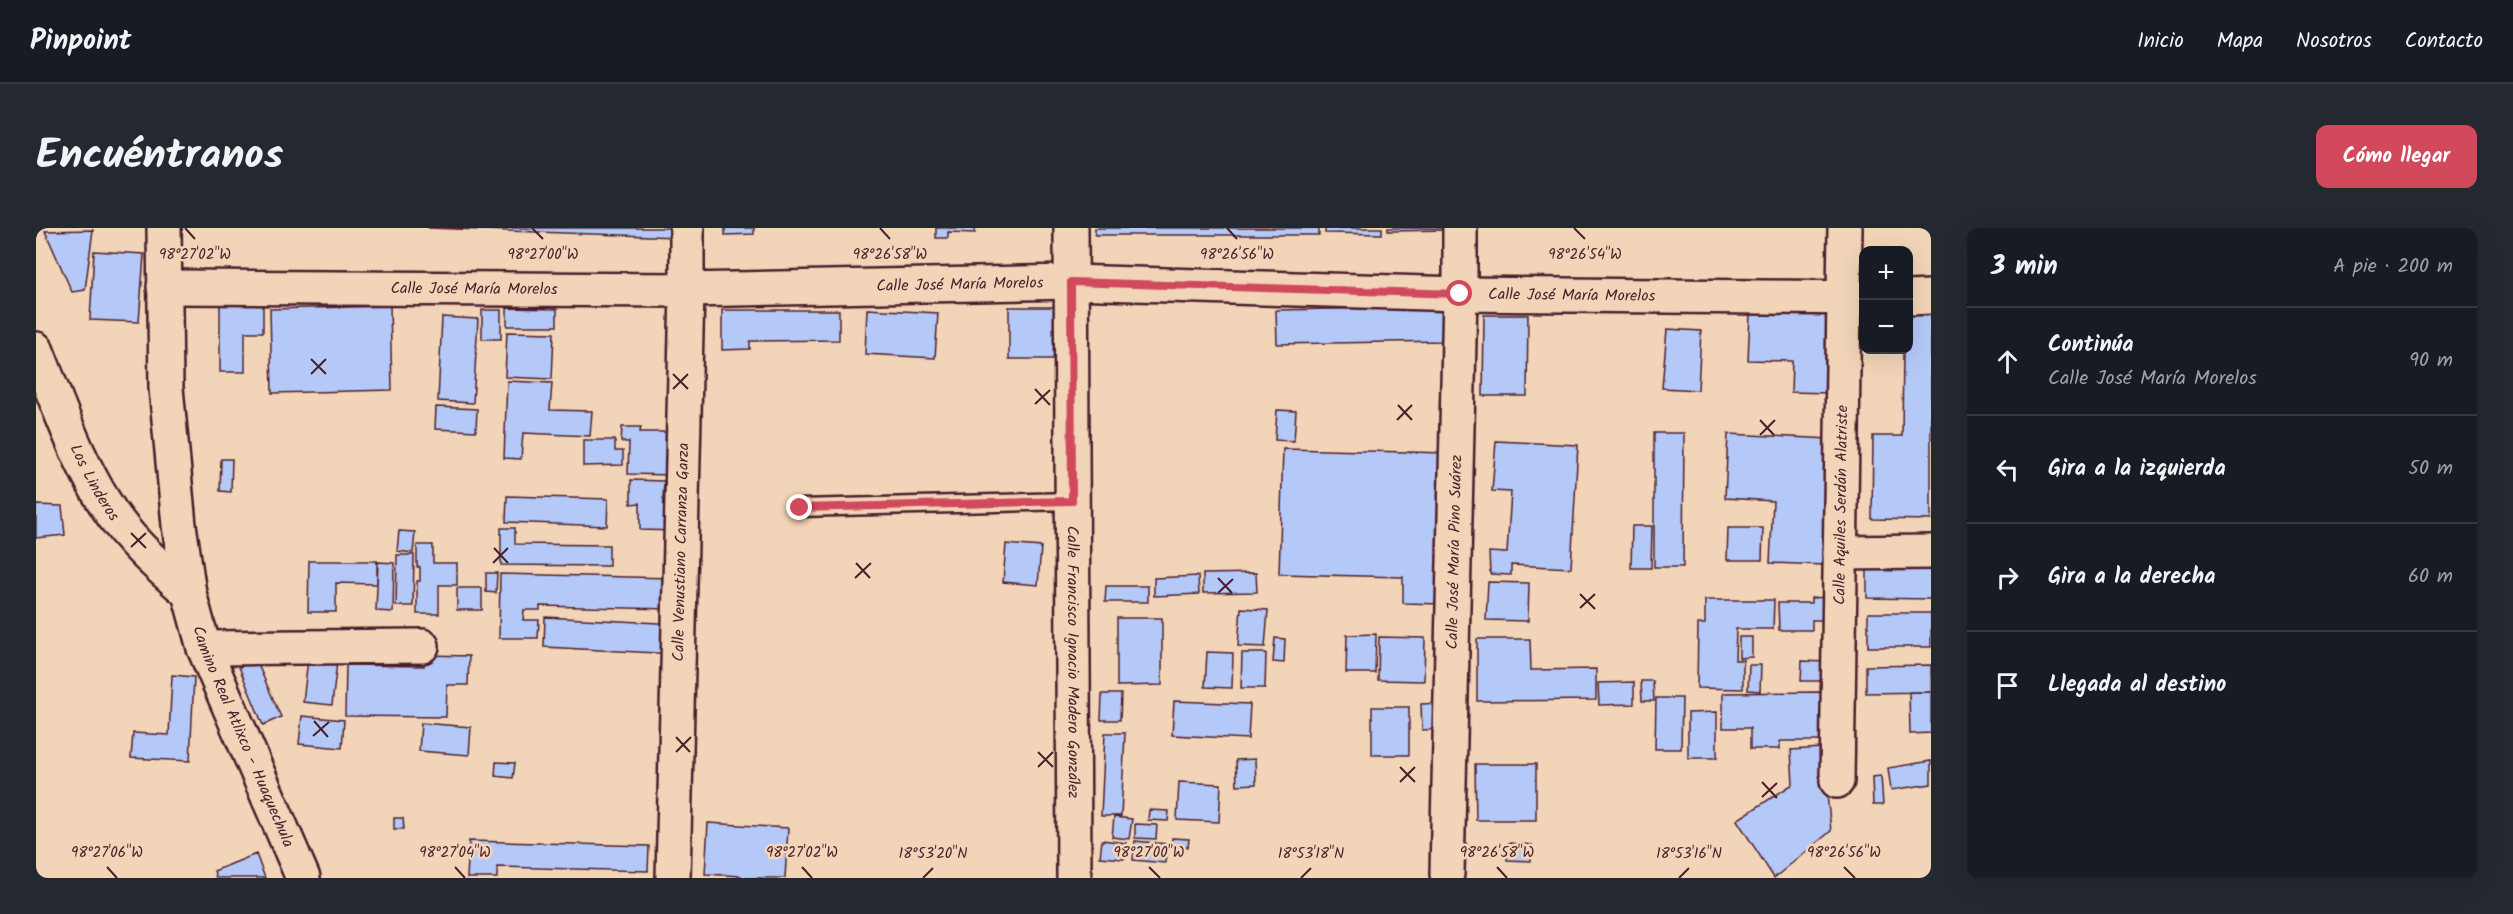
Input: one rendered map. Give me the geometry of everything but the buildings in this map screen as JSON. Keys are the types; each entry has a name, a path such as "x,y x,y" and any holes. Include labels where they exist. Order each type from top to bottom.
{"street":[{"name":"Camino Real Atlixco - Huaquechula","path":"164,228 166,388 179,525 189,593 204,648 303,878"},
{"name":"Calle Venustiano Carranza Garza","path":"674,878 687,228"},
{"name":"Calle Francisco Ignacio Madero González","path":"1071,228 1074,878"},
{"name":"Calle José María Pino Suárez","path":"1447,874 1460,228"},
{"name":"Calle Aquiles Serdán Alatriste","path":"1837,781 1840,553 1854,298 1845,228"},
{"name":"Calle José María Morelos","path":"164,287 687,290 1071,282 1460,294 1854,298"},
{"path":"1913,298 1931,297"},
{"name":"Los Linderos","path":"36,349 88,471 117,520 143,552 189,593"},
{"path":"1840,553 1931,552"},
{"path":"204,648 422,646"}],"lane":[{"path":"800,508 1072,501"}],"route":[{"path":"800,508 1072,501 1071,282 1460,294"}]}
